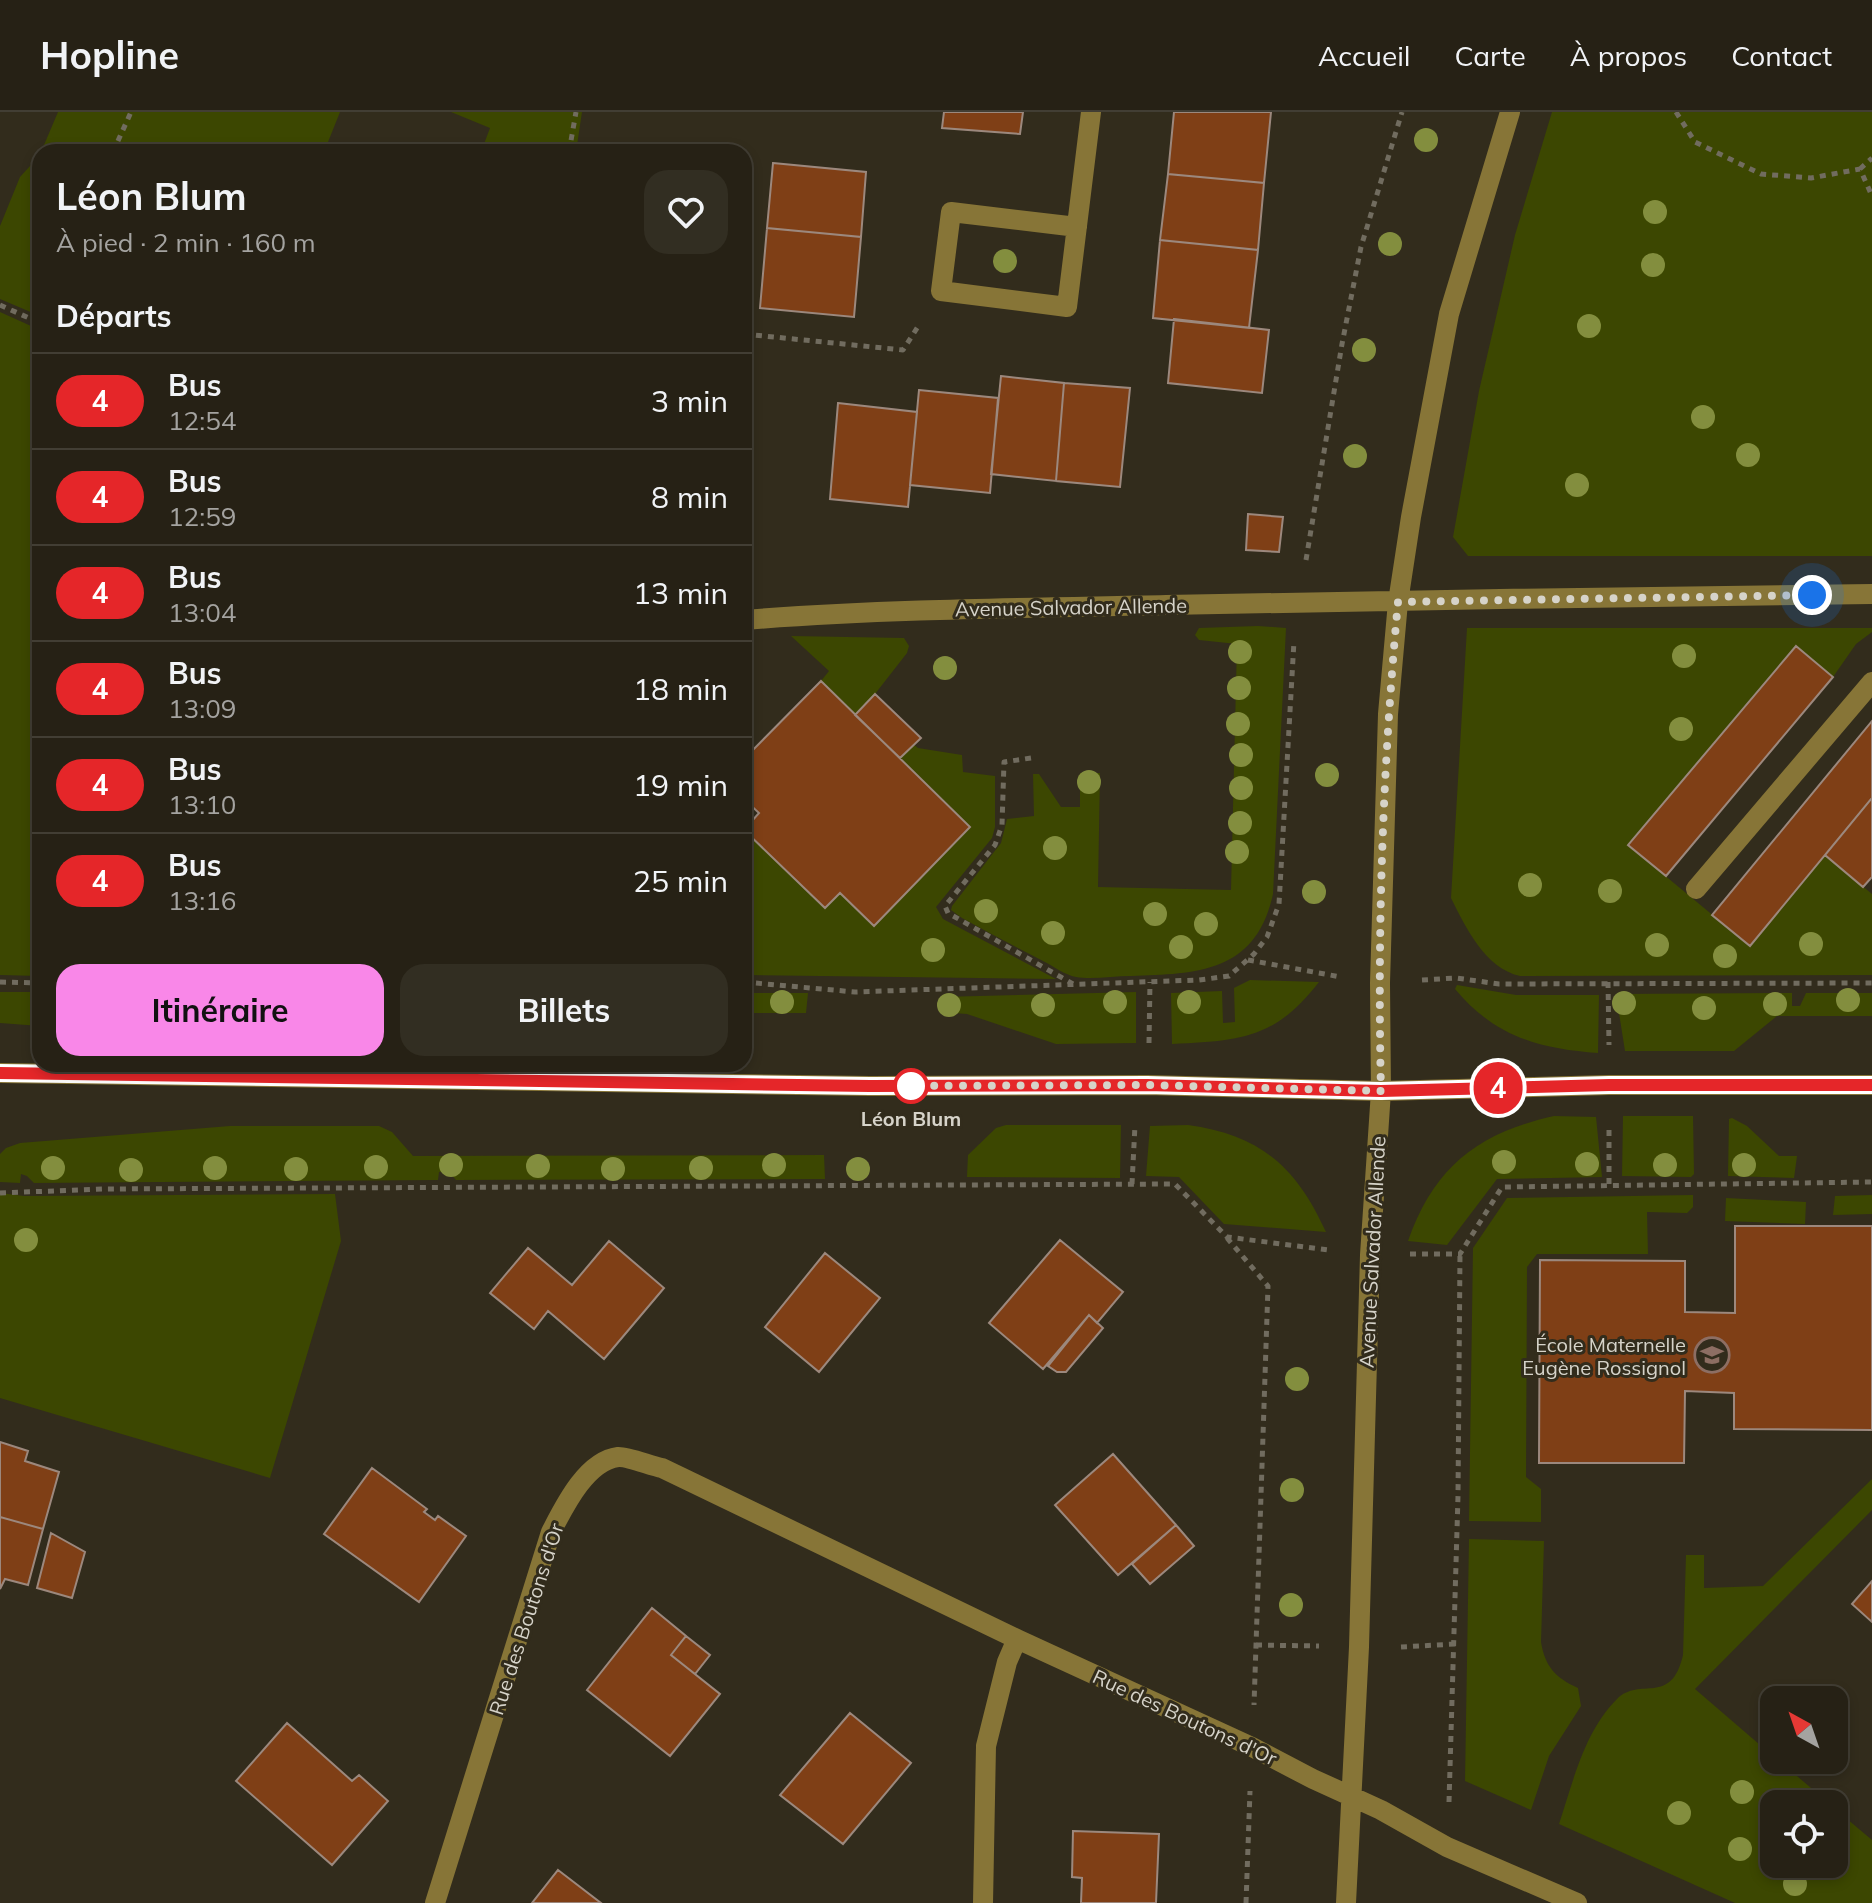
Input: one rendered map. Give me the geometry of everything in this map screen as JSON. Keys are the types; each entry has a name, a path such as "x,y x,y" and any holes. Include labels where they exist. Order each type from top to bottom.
{"street":[{"path":"1077,227 951,212 941,291 1067,307 1077,227 1091,112"},
{"name":"Avenue Salvador Allende","path":"1346,1903 1359,1647 1370,1255 1381,1091 1380,983 1388,714 1398,602 1449,314 1510,112"},
{"path":"1398,602 1872,594"},
{"name":"Avenue Salvador Allende","path":"752,619 846,612 1299,601 1398,602"},
{"path":"1696,889 1872,682"},
{"path":"0,1073 870,1086 1147,1085 1381,1091 1609,1085 1872,1085"},
{"name":"Rue des Boutons d'Or","path":"435,1903 551,1532 572,1493 594,1469 618,1457 662,1468 1017,1639 1252,1747 1447,1847 1577,1903"},
{"path":"983,1903 986,1746 1007,1662 1017,1639"}],"path":[{"path":"117,144 131,112"},
{"path":"570,144 576,112"},
{"path":"752,983 855,992 1199,980 1229,976 1267,937 1279,904 1293,649 1299,601 1361,247 1402,112"},
{"path":"1676,112 1695,142 1761,174 1811,178 1860,169 1872,158"},
{"path":"1860,169 1872,196"},
{"path":"752,335 903,350 941,291"},
{"path":"0,305 32,318"},
{"path":"1031,758 1004,762 1002,825 995,845 945,906 948,913 1073,984"},
{"path":"1247,960 1380,983 1456,978 1499,984 1872,983"},
{"path":"0,982 32,983"},
{"path":"1447,1847 1455,1644 1460,1254 1502,1187 1872,1182"},
{"path":"0,1193 104,1189 1175,1184 1227,1237 1268,1286 1246,1903"},
{"path":"1227,1237 1370,1255 1460,1254"}],"green space":[{"path":"58,112 340,112 327,144 44,144"},
{"path":"451,112 582,112 577,144 484,144 490,128"},
{"path":"1552,112 1872,112 1872,556 1468,556 1453,537 1479,391 1515,235"},
{"path":"32,164 32,313 0,299 0,226 20,177"},
{"path":"0,312 32,326 32,976 0,975"},
{"path":"1199,628 1286,628 1273,894 1265,920 1239,954 1201,970 1076,977 992,935 951,910 1001,843 1007,819 1034,816 1033,774 1039,774 1061,807 1080,807 1080,773 1100,773 1098,887 1231,890 1237,644 1199,640 1195,635"},
{"path":"1467,628 1872,628 1872,632 1856,644 1833,677 1795,646 1628,845 1750,946 1825,855 1872,894 1872,975 1520,976 1497,965 1478,945 1451,898"},
{"path":"791,636 904,638 909,646 907,653 875,694 855,715 821,681 829,671"},
{"path":"913,744 918,748 962,755 963,772 995,776 995,827 992,838 936,907 943,919 1056,979 752,975 752,838 825,907 840,893 874,926 970,827 900,758"},
{"path":"1250,980 1319,982 1303,1001 1271,1026 1237,1038 1172,1044 1171,993 1222,991 1223,1023 1235,1022 1234,988"},
{"path":"1457,985 1516,995 1599,995 1598,1053 1556,1048 1502,1029 1470,1005 1455,989"},
{"path":"0,992 32,992 32,1025 0,1023"},
{"path":"1136,992 1136,1043 1056,1044 967,1014 941,1012 940,997"},
{"path":"752,993 808,993 806,1013 752,1013"},
{"path":"1792,993 1792,1006 1800,1006 1806,993 1872,993 1872,1016 1777,1016 1734,1051 1625,1051 1616,994"},
{"path":"1554,1116 1596,1117 1602,1177 1497,1179 1447,1245 1408,1241 1431,1193 1462,1157 1503,1132"},
{"path":"1623,1116 1693,1116 1694,1174 1691,1177 1622,1176"},
{"path":"1729,1119 1747,1126 1779,1156 1797,1156 1794,1178 1728,1176"},
{"path":"1006,1125 1121,1125 1120,1178 967,1177 968,1155 996,1128"},
{"path":"1188,1125 1236,1137 1273,1158 1302,1189 1326,1232 1224,1224 1179,1177 1146,1176 1150,1126"},
{"path":"230,1126 379,1126 392,1132 413,1156 824,1155 825,1179 456,1180 448,1171 439,1172 438,1180 34,1183 21,1174 20,1183 0,1182 0,1154 20,1143"},
{"path":"0,1193 24,1196 335,1194 341,1241 270,1478 0,1398"},
{"path":"1693,1195 1693,1207 1687,1213 1647,1212 1648,1254 1537,1254 1527,1267 1526,1477 1541,1489 1541,1522 1469,1521 1473,1248 1507,1198"},
{"path":"1872,1195 1872,1214 1833,1215 1835,1196"},
{"path":"1726,1198 1806,1202 1805,1224 1725,1221"},
{"path":"1872,1479 1872,1510 1695,1689 1760,1745 1760,1774 1795,1774 1813,1790 1760,1790 1760,1878 1848,1878 1848,1820 1872,1840 1872,1903 1735,1903 1559,1824 1581,1758 1606,1712 1626,1693 1663,1686 1678,1671 1683,1655 1686,1555 1704,1555 1704,1588 1763,1586"},
{"path":"1469,1539 1544,1541 1543,1651 1553,1671 1578,1688 1581,1706 1549,1756 1531,1810 1465,1781"}],"building":[{"path":"944,112 1023,112 1020,134 942,128"},
{"path":"1174,112 1271,112 1264,183 1168,174"},
{"path":"773,163 866,172 861,237 767,228"},
{"path":"1168,174 1264,183 1258,250 1160,240"},
{"path":"767,228 861,237 854,317 760,308"},
{"path":"1160,240 1258,250 1249,328 1153,318"},
{"path":"1174,319 1269,330 1262,393 1168,383"},
{"path":"1001,376 1064,383 1056,481 991,474"},
{"path":"1064,383 1130,388 1120,487 1056,481"},
{"path":"919,390 998,398 990,493 910,485"},
{"path":"838,403 917,412 908,507 830,499"},
{"path":"1248,514 1283,517 1279,552 1246,550"},
{"path":"1796,646 1833,677 1666,876 1628,845"},
{"path":"821,681 970,827 874,926 840,893 825,908 752,838 752,821 759,813 752,806 752,751"},
{"path":"875,694 921,738 900,758 855,715"},
{"path":"1872,721 1872,798 1750,946 1712,915"},
{"path":"1872,798 1872,877 1863,887 1825,855"},
{"path":"1735,1226 1872,1226 1872,1430 1734,1429 1734,1393 1685,1391 1684,1463 1539,1463 1540,1260 1685,1261 1685,1312 1735,1313"},
{"path":"1060,1240 1123,1292 1097,1323 1089,1315 1043,1369 989,1323"},
{"path":"609,1241 664,1288 604,1359 548,1311 534,1329 490,1293 528,1248 572,1285"},
{"path":"825,1253 880,1298 819,1372 765,1327"},
{"path":"1089,1315 1103,1328 1066,1372 1057,1372 1048,1366"},
{"path":"0,1442 28,1451 25,1461 59,1472 43,1529 0,1517"},
{"path":"1113,1454 1176,1525 1118,1575 1055,1505"},
{"path":"372,1468 427,1509 424,1512 435,1520 438,1516 466,1536 419,1602 324,1534"},
{"path":"0,1517 43,1529 28,1585 5,1579 0,1589"},
{"path":"1176,1525 1194,1546 1150,1584 1132,1564"},
{"path":"51,1533 85,1552 72,1598 37,1588"},
{"path":"1872,1581 1872,1622 1852,1604"},
{"path":"652,1608 686,1636 671,1655 720,1694 670,1756 587,1690"},
{"path":"686,1636 710,1655 695,1674 671,1655"},
{"path":"850,1713 911,1763 843,1844 780,1795"},
{"path":"287,1723 352,1781 359,1775 388,1801 332,1865 236,1781"},
{"path":"1073,1831 1159,1834 1156,1903 1081,1903 1082,1878 1072,1877"},
{"path":"558,1870 601,1903 532,1903"}],"bus line":[{"name":"4","path":"0,1073 870,1086 1147,1085 1381,1091 1609,1085 1872,1085"}],"place":[{"name":"Léon Blum","path":"911,1086"},
{"name":"École Maternelle Eugène Rossignol","path":"1712,1355"}],"route":[{"path":"911,1086 901,1086 1147,1085 1381,1091 1380,983 1388,714 1398,602 1812,595"}]}
